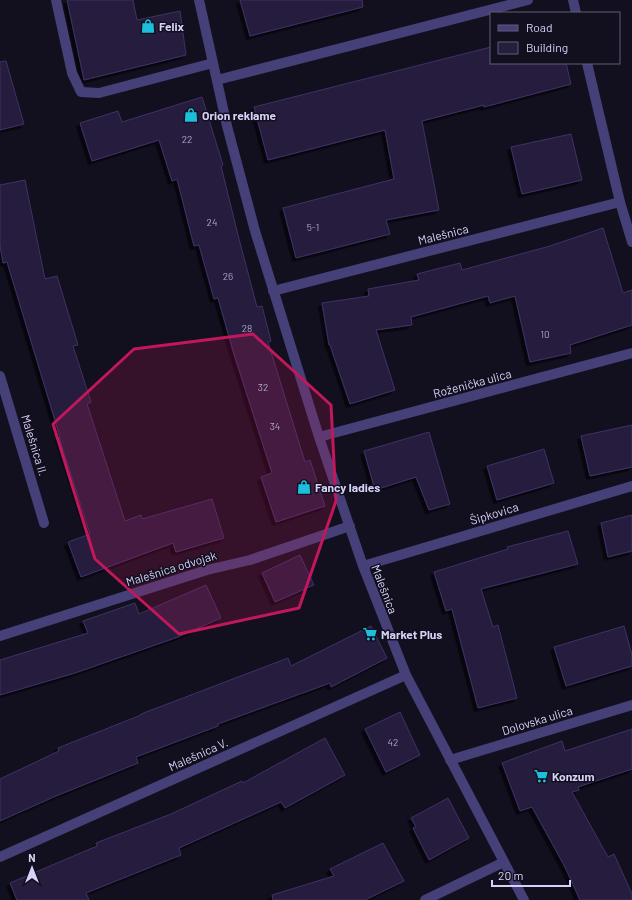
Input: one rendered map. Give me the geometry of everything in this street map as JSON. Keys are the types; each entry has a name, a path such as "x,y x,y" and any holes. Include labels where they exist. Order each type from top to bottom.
{"street":[{"path":"56,0 72,73 81,92 99,93 213,63"},
{"name":"Malešnica","path":"199,0 227,126 273,291 319,437 363,566 406,674 450,760 480,813 524,900"},
{"path":"217,80 528,0"},
{"path":"572,0 576,12"},
{"path":"588,64 620,202 632,242"},
{"name":"Malešnica","path":"273,291 620,202"},
{"name":"Roženička ulica","path":"319,437 632,353"},
{"name":"Malešnica II.","path":"0,376 44,523"},
{"name":"Šipkovica","path":"363,566 632,486"},
{"name":"Malešnica odvojak","path":"0,636 206,570 250,560 350,526"},
{"name":"Malešnica V.","path":"0,857 406,674"},
{"name":"Dolovska ulica","path":"450,760 632,705"},
{"path":"425,900 504,862"}],"highlighted area":[{"path":"253,334 331,405 336,501 299,608 179,634 95,559 53,424 134,349"}],"building":[{"path":"67,0 133,0 137,20 180,11 186,55 84,80"},
{"path":"240,0 362,0 363,7 250,36"},
{"path":"490,47 490,64 566,64 571,84 484,107 484,105 422,121 439,210 386,220 390,234 296,258 283,208 394,179 385,130 268,160 254,107"},
{"path":"6,61 24,124 0,130 0,62"},
{"path":"202,97 223,165 221,166 257,307 262,306 271,341 268,342 305,462 310,460 325,506 276,522 261,477 272,473 233,351 218,298 214,299 199,245 194,246 177,179 172,181 159,140 92,161 80,123 118,111 122,122"},
{"path":"571,134 582,180 522,194 511,147"},
{"path":"25,180 45,279 57,276 78,345 73,346 91,402 87,404 125,521 141,515 142,519 212,499 224,538 176,552 173,543 81,577 68,542 90,534 59,437 7,262 3,263 0,245 0,185"},
{"path":"603,228 623,293 632,290 632,325 570,345 571,353 530,362 515,296 490,303 488,296 411,317 412,325 376,330 395,390 350,404 329,345 322,303 369,296 368,289 419,280 417,274 460,263 462,270 550,246"},
{"path":"632,425 632,467 590,476 581,436"},
{"path":"429,432 450,504 429,510 416,477 375,490 364,451"},
{"path":"544,449 554,483 497,500 487,466"},
{"path":"632,515 632,551 608,557 601,523"},
{"path":"568,531 578,564 481,589 493,627 498,625 517,698 478,708 452,609 446,611 434,572 508,549 507,547"},
{"path":"300,555 314,585 275,602 262,573"},
{"path":"206,585 221,618 178,637 75,673 0,695 0,660 88,633 83,621 135,603 139,614"},
{"path":"371,626 387,658 331,687 330,683 218,724 218,726 136,757 138,763 56,796 0,821 0,779 59,751 58,748 141,714 288,658 291,666"},
{"path":"624,626 632,655 632,666 566,686 554,647"},
{"path":"400,712 420,755 386,772 365,729"},
{"path":"632,729 632,769 578,787 579,790 572,792 608,857 614,854 632,894 632,900 580,900 565,867 532,807 520,811 502,763 562,741 565,751"},
{"path":"325,738 345,775 285,808 281,802 179,848 181,855 86,893 89,900 17,900 10,883 97,846 96,843 171,814 242,781 243,783"},
{"path":"448,798 469,838 429,860 413,828 416,827 411,818"},
{"path":"383,843 404,881 365,900 273,900 272,895 334,876 330,869"}],"place":[{"name":"Felix","path":"148,26"},
{"name":"Orion reklame","path":"191,115"},
{"name":"Fancy ladies","path":"304,487"},
{"name":"Market Plus","path":"370,634"},
{"name":"Konzum","path":"541,776"}]}
